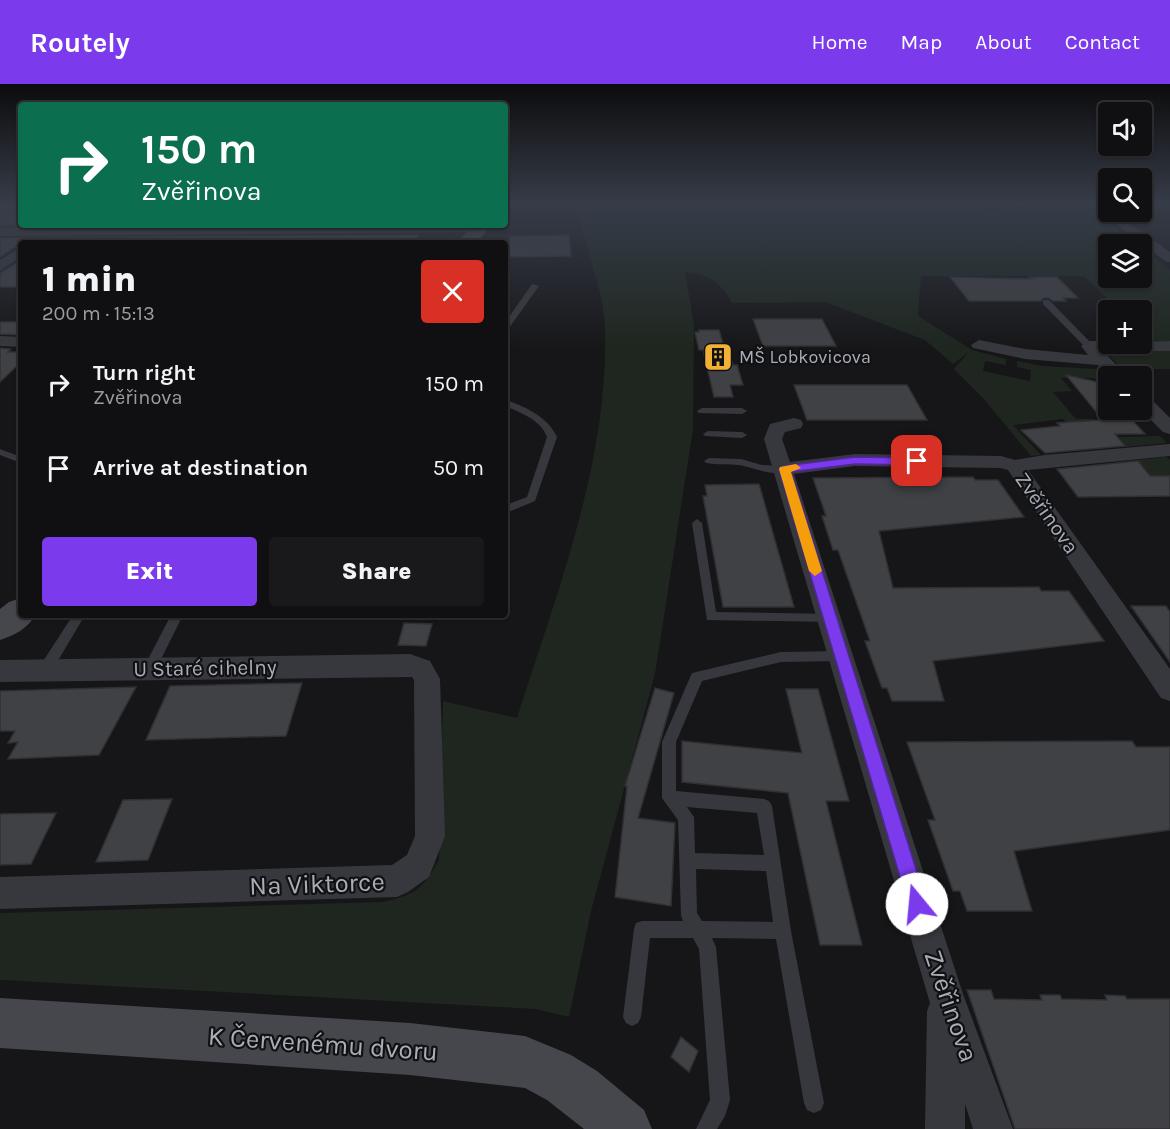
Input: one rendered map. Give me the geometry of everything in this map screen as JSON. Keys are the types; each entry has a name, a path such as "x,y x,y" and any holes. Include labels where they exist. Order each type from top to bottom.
{"street":[{"path":"0,267 18,253"},
{"path":"0,271 18,271"},
{"path":"0,341 18,342"},
{"path":"979,345 1004,352 1046,358 1102,360"},
{"path":"1089,346 1170,346"},
{"path":"1089,346 1108,366"},
{"path":"1152,410 1170,428"},
{"name":"Zvěřinova","path":"794,424 777,428 773,439 945,994 993,1129"},
{"path":"1015,466 1045,461 1170,450"},
{"name":"Zvěřinova","path":"784,469 855,460 1001,462 1015,466 1170,690"},
{"path":"0,627 18,613"},
{"name":"U Staré cihelny","path":"0,671 410,665"},
{"name":"Na Viktorce","path":"0,892 397,881 418,866 430,836 427,679 421,669 410,665"},
{"path":"945,994 945,1129"},
{"name":"K Červenému dvoru","path":"0,1023 410,1049 525,1062 537,1066 584,1094 625,1129"}],"lane":[{"path":"508,323 535,286"},
{"path":"1046,302 1089,346"},
{"path":"508,404 541,421 549,428 552,437 531,499 508,508"},
{"path":"702,411 742,411"},
{"path":"708,434 741,435"},
{"path":"0,452 18,459"},
{"name":"Zvěřinova","path":"709,461 741,462 762,468 784,469"},
{"path":"697,523 711,617 830,619"},
{"path":"45,670 77,618"},
{"path":"149,669 175,618"},
{"path":"706,1129 720,1101 707,947 689,915 686,817 669,798 669,742 697,677 781,657 841,656"},
{"path":"669,798 764,806 783,931 814,1103"},
{"path":"688,861 773,863"},
{"path":"632,1017 642,929 783,931"}],"shaded area":[{"path":"589,253 1098,253 1098,288 1152,288 1152,256 1170,270 1170,343 1152,343 1152,300 1109,300 1084,276 921,276 918,316 972,350 1006,359 1006,365 985,361 983,371 1030,381 1031,370 1017,367 1017,361 1043,366 1098,370 1098,381 1094,378 1061,378 1072,391 1053,392 1076,419 1093,419 1109,437 1093,437 1103,449 1097,449 1063,419 1013,425 1041,455 1031,456 983,398 954,369 968,353 953,364 925,340 825,302 732,303 719,284 713,280 685,272 694,325 693,430 655,674 591,911 569,1017 536,1009 0,980 0,913 382,902 410,894 422,885 439,860 443,701 517,718 563,574 578,526 599,427 604,377 603,311"},
{"path":"1152,349 1170,349 1170,369 1152,369 1152,366 1120,366 1107,354 1152,354"},
{"path":"1160,436 1167,443 1126,447 1118,437"},
{"path":"1165,457 1170,459 1170,476 1164,476 1145,495 1110,463"}],"building":[{"path":"508,253 571,253 571,256 508,257"},
{"path":"18,262 18,287 0,287 0,273"},
{"path":"950,277 1032,279 1029,277 1057,277 1078,298 1063,298 1066,301 1043,298 1041,301 969,301"},
{"path":"753,319 822,319 836,346 763,346"},
{"path":"0,322 18,322 18,335 0,334"},
{"name":"MŠ Lobkovicova","path":"719,330 724,347 728,347 733,365 737,365 743,385 730,385 733,397 714,397 703,350 699,350 695,332"},
{"path":"0,348 11,349 8,352 18,352 18,365 0,382"},
{"path":"1066,375 1098,383 1098,414"},
{"path":"794,385 907,385 927,420 807,420"},
{"path":"1132,420 1145,434 1115,434 1125,446 1045,453 1021,430 1060,426 1057,423"},
{"path":"1138,461 1150,476 1170,476 1170,496 1078,497 1057,469"},
{"path":"973,477 975,480 998,480 1024,517 879,531 893,588 1039,587 1041,591 1069,591 1104,641 933,661 944,701 892,701 887,688 882,688 865,641 870,641 838,550 833,550 822,516 826,516 813,478"},
{"path":"759,484 794,607 723,607 703,496 707,496 705,485"},
{"path":"1131,606 1166,606 1170,612 1170,662"},
{"path":"404,623 432,624 426,646 398,645"},
{"path":"302,683 286,736 146,740 170,686"},
{"path":"136,687 99,755 8,759 18,742 8,743 15,731 0,731 0,691"},
{"path":"655,688 674,693 638,818 675,823 671,906 615,897 627,786 625,786"},
{"path":"786,689 818,689 849,801 826,801 862,945 820,945 788,793 682,782 682,741 802,753"},
{"path":"1132,741 1136,747 1170,747 1170,830 1014,851 1032,911 967,911 960,891 953,891 928,820 935,820 907,742"},
{"path":"172,799 148,860 96,862 123,800"},
{"path":"56,813 31,864 0,865 0,814"},
{"path":"967,990 991,990 994,999 1042,1000 1040,995 1060,995 1062,999 1107,1000 1105,995 1125,996 1127,999 1170,999 1170,1129 1015,1129"},
{"path":"681,1037 698,1051 689,1072 671,1057"}],"slow traffic":[{"path":"796,468 784,469 815,571"}],"place":[{"name":"MŠ Lobkovicova","path":"718,357"}],"route":[{"path":"917,461 855,460 784,469 917,904"}]}
